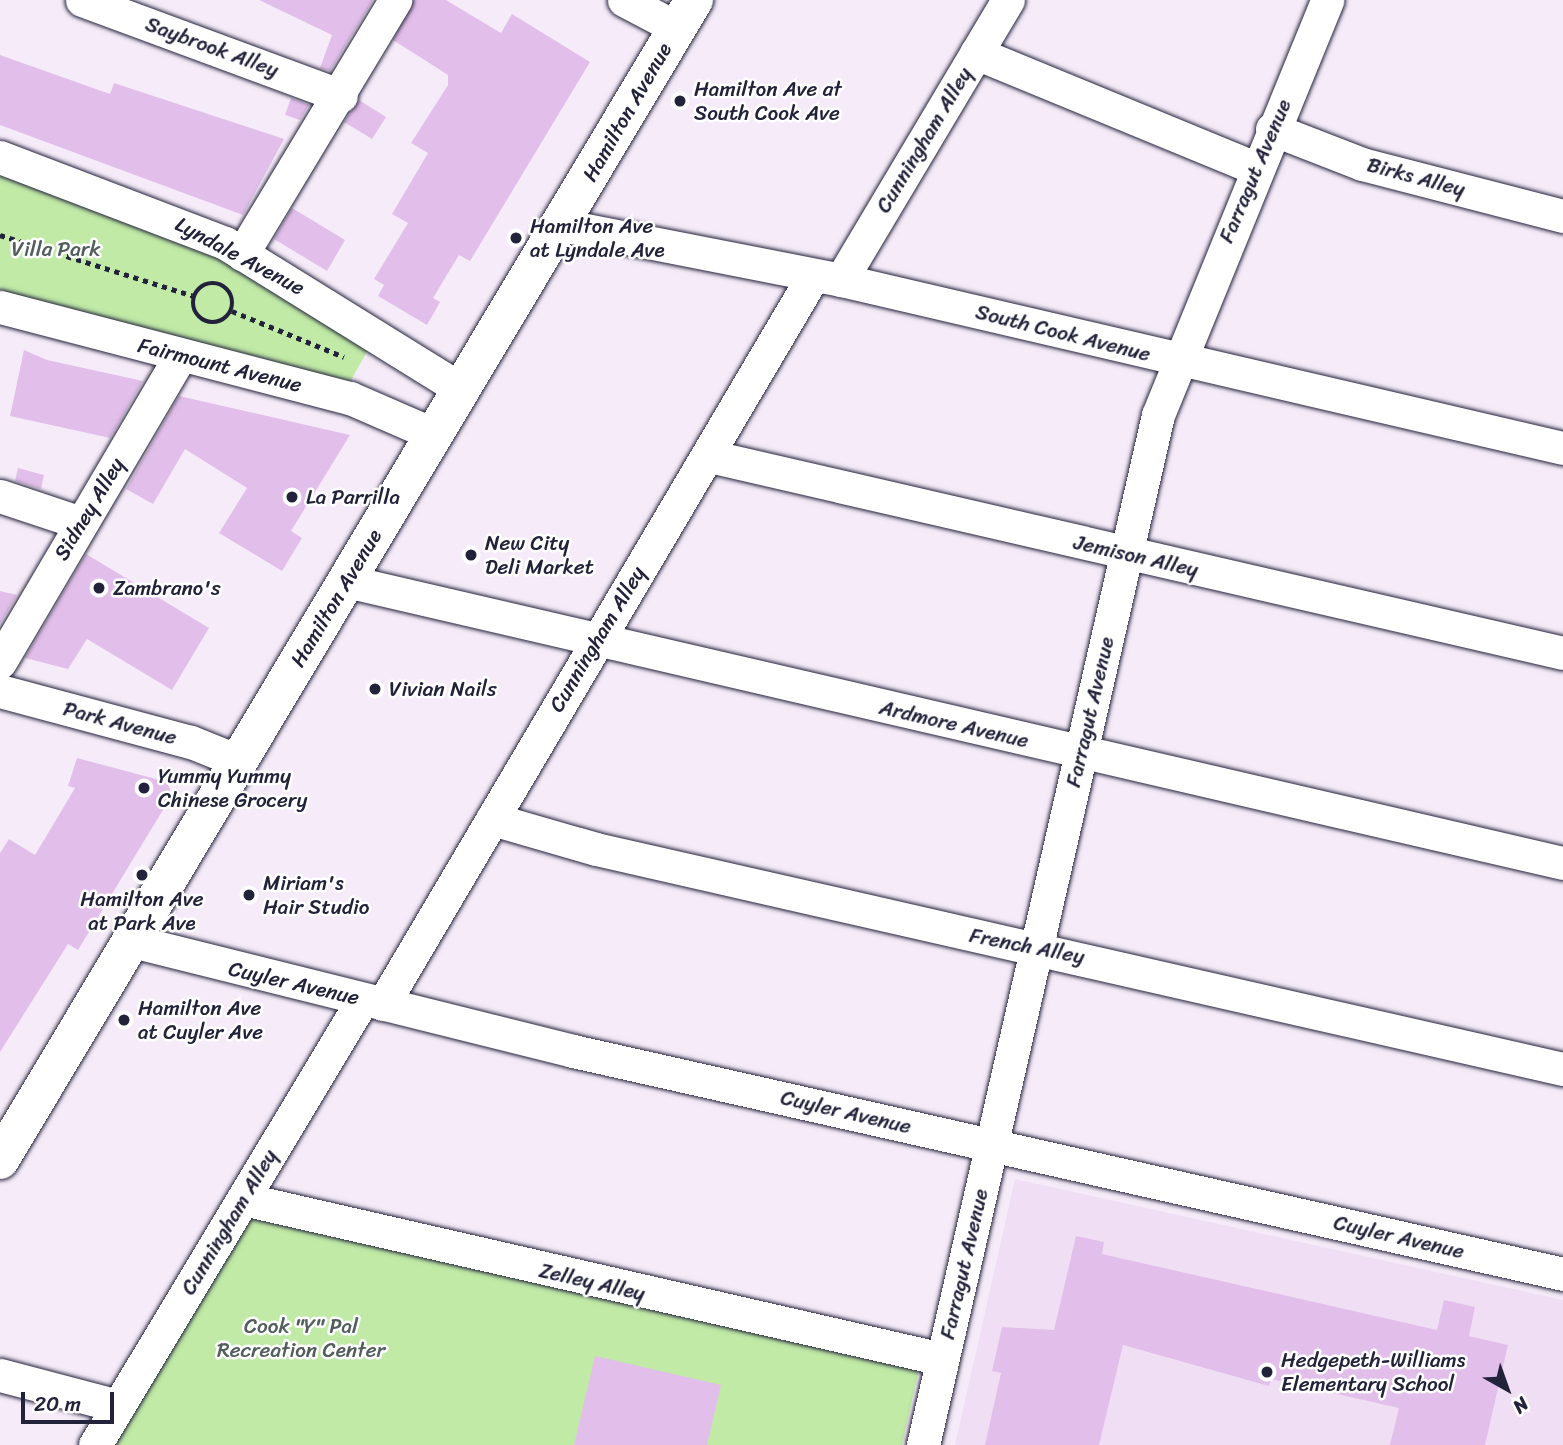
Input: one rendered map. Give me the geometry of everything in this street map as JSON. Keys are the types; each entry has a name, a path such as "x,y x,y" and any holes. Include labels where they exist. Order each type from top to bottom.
{"main road":[{"name":"Hamilton Avenue","path":"0,1160 685,14"}],"street":[{"name":"Saybrook Alley","path":"82,0 341,96"},
{"path":"242,254 341,96 395,0"},
{"path":"624,0 685,14"},
{"name":"Cunningham Alley","path":"95,1445 243,1199 492,819 593,639 709,456 976,53 1008,0"},
{"name":"Farragut Avenue","path":"922,1445 1158,415 1255,169 1327,0"},
{"path":"976,53 1255,169"},
{"name":"Birks Alley","path":"1272,129 1362,164 1563,216"},
{"name":"Lyndale Avenue","path":"0,157 175,219 242,254 462,390"},
{"name":"South Cook Avenue","path":"561,225 827,278 1563,448"},
{"name":"Fairmount Avenue","path":"0,307 180,357 350,398 435,435"},
{"name":"Sidney Alley","path":"0,662 180,357"},
{"name":"Jemison Alley","path":"709,456 1125,556 1563,653"},
{"path":"0,496 81,523"},
{"name":"Ardmore Avenue","path":"346,581 1080,754 1563,863"},
{"name":"Park Avenue","path":"0,691 191,742 238,761"},
{"name":"French Alley","path":"492,819 596,849 1563,1069"},
{"name":"Cuyler Avenue","path":"132,941 373,1001 991,1146 1563,1274"},
{"name":"Zelley Alley","path":"243,1199 942,1359"},
{"path":"0,1375 118,1406"}],"path":[{"path":"0,235 193,296"},
{"path":"193,296 200,286 218,283 231,294 232,311"},
{"path":"193,296 202,321 216,323 232,311"},
{"path":"232,311 353,361"}],"shaded area":[{"name":"Hedgepeth-Williams Elementary School","path":"1015,1179 1563,1300 1563,1445 955,1445"}],"green space":[{"name":"Villa Park","path":"0,170 192,237 369,348 350,382 0,292"},
{"name":"Cook \"Y\" Pal Recreation Center","path":"249,1218 920,1365 902,1445 113,1445"}],"building":[{"path":"259,0 373,0 330,71 320,68 332,35"},
{"path":"414,0 446,0 501,33 512,14 590,62 470,261 459,255 433,298 440,302 427,325 378,296 384,285 374,279 408,223 392,214 428,153 411,143 448,85 448,75 393,40"},
{"path":"0,55 110,94 114,83 284,139 243,215 0,125"},
{"path":"291,98 309,105 300,120 285,115"},
{"path":"359,100 386,117 372,139 344,122"},
{"path":"292,208 345,240 327,271 274,239"},
{"path":"24,350 47,360 143,381 110,438 10,416"},
{"path":"179,396 350,435 291,531 302,538 282,571 219,533 247,488 185,449 153,504 126,489"},
{"path":"18,468 44,475 41,489 15,481"},
{"name":"Zambrano's","path":"86,554 209,628 172,690 87,639 68,669 25,658"},
{"path":"0,591 17,595 0,624"},
{"path":"77,758 167,782 172,795 78,950 68,944 0,1052 0,853 9,839 35,855 75,788 68,786"},
{"path":"1076,1236 1104,1242 1102,1254 1437,1330 1444,1300 1475,1307 1469,1336 1508,1345 1485,1445 1390,1445 1399,1408 1271,1379 1269,1386 1123,1345 1099,1445 985,1445 1001,1373 992,1371 1002,1327 1054,1330"},
{"path":"595,1356 721,1385 707,1445 574,1445"}],"place":[{"name":"Hamilton Ave at South Cook Ave","path":"680,101"},
{"name":"Hamilton Ave at Lyndale Ave","path":"516,238"},
{"name":"La Parrilla","path":"292,497"},
{"name":"New City Deli Market","path":"471,555"},
{"name":"Zambrano's","path":"99,588"},
{"name":"Vivian Nails","path":"375,689"},
{"name":"Yummy Yummy Chinese Grocery","path":"144,788"},
{"name":"Hamilton Ave at Park Ave","path":"142,875"},
{"name":"Miriam's Hair Studio","path":"249,895"},
{"name":"Hamilton Ave at Cuyler Ave","path":"124,1020"},
{"name":"Hedgepeth-Williams Elementary School","path":"1267,1372"}]}
